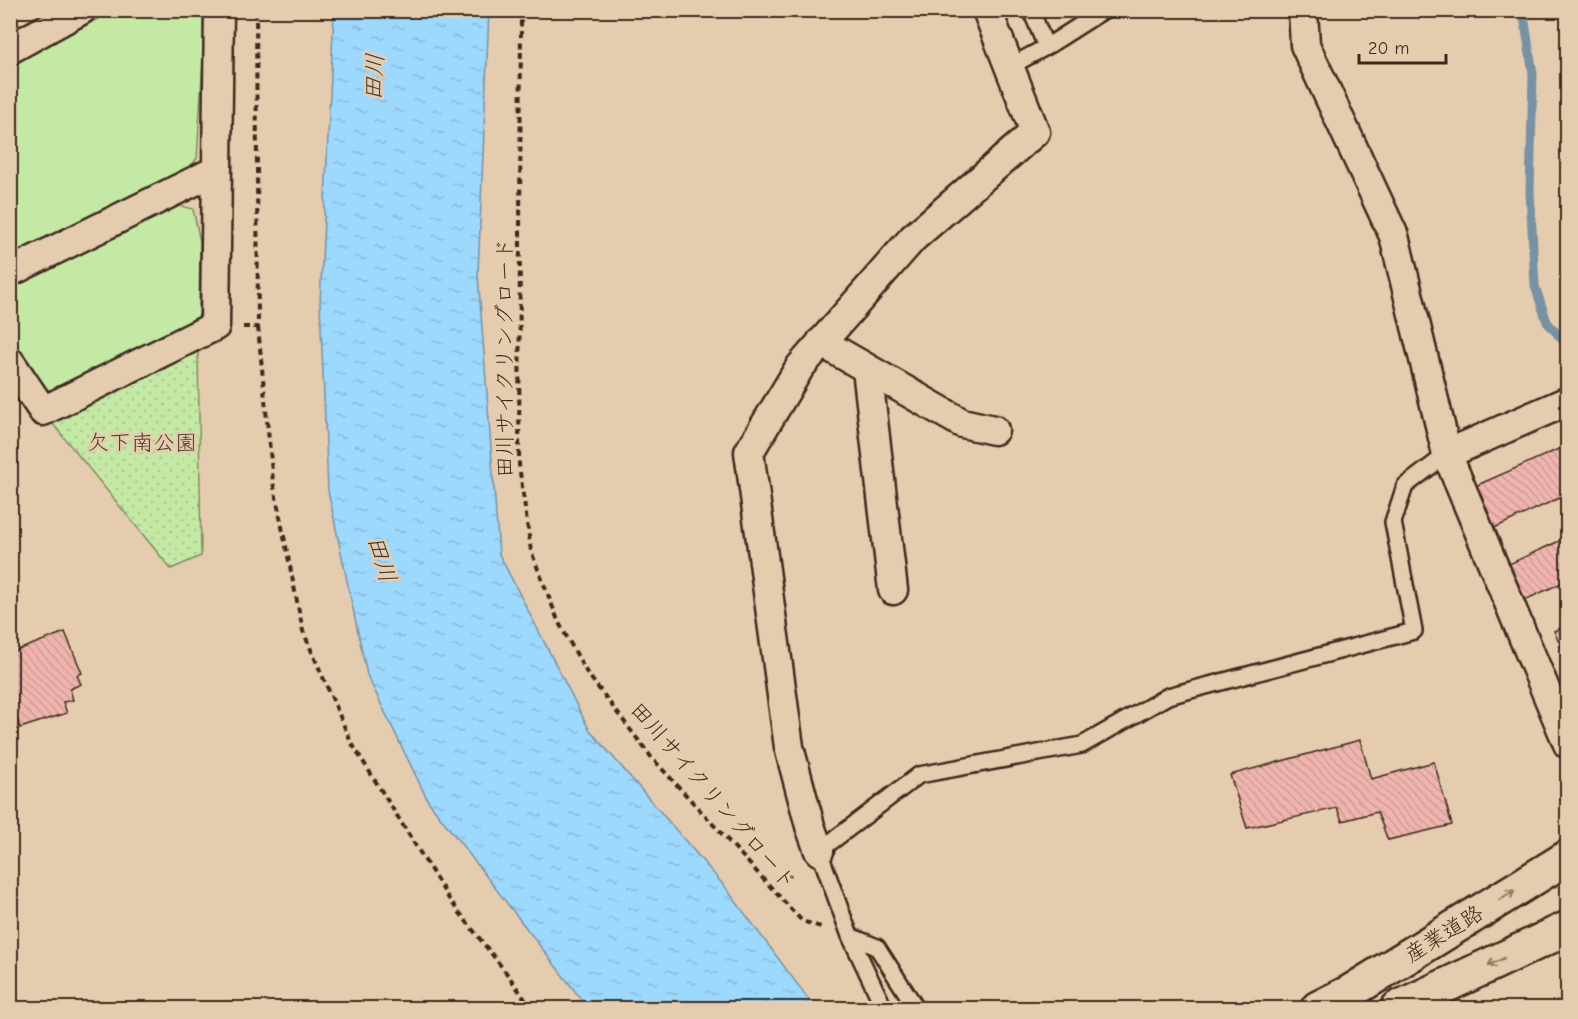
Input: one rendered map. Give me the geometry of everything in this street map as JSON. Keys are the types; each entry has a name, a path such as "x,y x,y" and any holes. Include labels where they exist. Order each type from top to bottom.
{"street":[{"path":"10,362 43,411 215,326 219,10"},
{"path":"819,851 789,747 749,452 800,367 913,238 1035,132 987,10"},
{"path":"1303,10 1305,45 1394,236 1447,454 1568,744"},
{"path":"10,49 65,15"},
{"path":"10,272 217,170"},
{"path":"821,342 962,423 994,430"},
{"path":"867,369 893,590"},
{"path":"1447,454 1568,401"},
{"name":"産業道路","path":"1318,1008 1360,986 1568,857"},
{"name":"産業道路","path":"1398,1008 1568,928"}],"lane":[{"path":"1031,10 1046,48"},
{"path":"1009,67 1046,48 1104,10"},
{"path":"884,1008 850,936 819,851 919,775 1082,744 1168,696 1414,631 1394,522 1405,486 1447,454"},
{"path":"850,936 878,947 916,1008"}],"path":[{"path":"256,10 258,327 273,482 303,631 351,742 449,899 531,1008"},
{"name":"田川サイクリングロード","path":"521,10 519,465 531,551 559,623 587,673 652,758 802,921 850,936"},
{"path":"215,326 258,327"}],"green space":[{"path":"113,11 206,11 197,158 186,173 11,261 11,64"},
{"path":"175,205 193,209 200,242 199,315 190,330 63,393 46,389 11,335 10,292 14,284"},
{"name":"欠下南公園","path":"198,349 201,556 171,569 52,423"}],"water":[{"name":"田川","path":"334,11 489,11 478,274 499,554 589,729 726,888 815,1008 588,1008 428,801 367,675 328,491 320,304"}],"building":[{"path":"1568,445 1568,494 1490,530 1473,487"},
{"path":"1568,537 1568,580 1525,600 1509,564"},
{"path":"1568,625 1568,662 1554,631"},
{"path":"65,632 82,673 77,675 81,684 70,689 73,700 63,702 67,713 20,728 14,710 10,712 10,653"},
{"path":"1360,740 1371,779 1434,762 1452,825 1388,840 1377,812 1342,821 1337,808 1247,828 1230,775"}],"waterway":[{"path":"1523,10 1533,74 1530,192 1535,286 1547,322 1568,346"}]}
